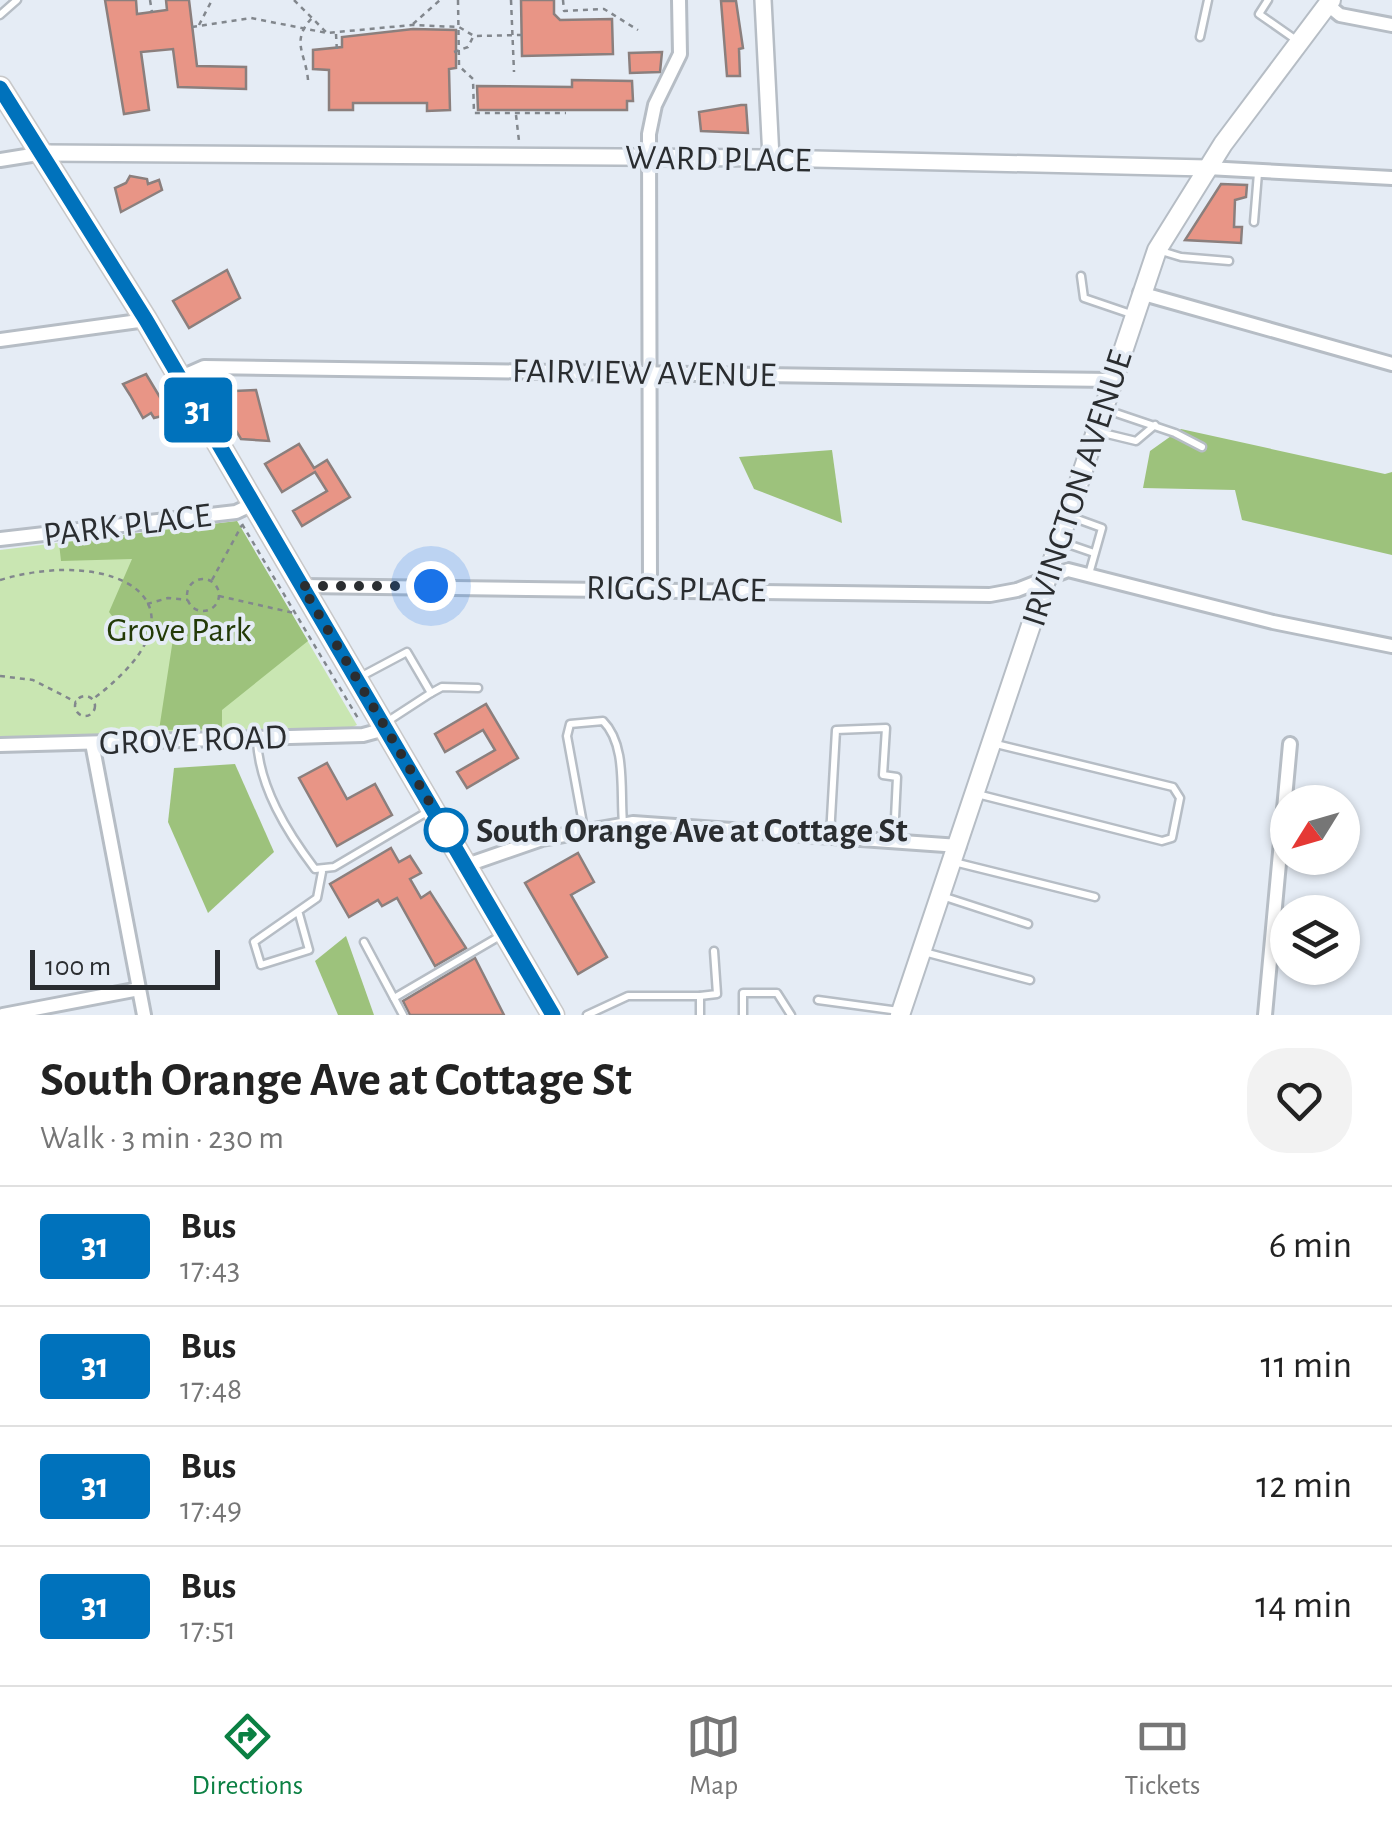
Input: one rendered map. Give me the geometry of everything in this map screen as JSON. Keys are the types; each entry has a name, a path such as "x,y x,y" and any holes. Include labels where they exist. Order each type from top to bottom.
{"main road":[{"name":"IRVINGTON AVENUE","path":"900,1013 994,743 1132,314 1157,250 1207,168 1329,2"},
{"path":"0,88 146,320 246,517 302,586 467,865 548,1013"}],"street":[{"path":"650,587 651,119 680,54 679,0"},
{"path":"763,0 771,158"},
{"path":"1329,2 1340,16 1392,25"},
{"path":"0,160 44,153"},
{"name":"WARD PLACE","path":"44,153 771,158 1207,168 1392,178"},
{"path":"1140,294 1392,364"},
{"path":"0,340 146,320"},
{"name":"FAIRVIEW AVENUE","path":"178,378 204,367 1111,380"},
{"name":"PARK PLACE","path":"0,539 236,512 246,517"},
{"name":"RIGGS PLACE","path":"302,586 650,587 990,595 1017,590 1068,570 1273,622 1392,646"},
{"name":"GROVE ROAD","path":"0,745 364,734 384,727"},
{"path":"92,742 144,1015"},
{"path":"1265,1015 1290,744"},
{"path":"467,865 584,829 624,824 894,840 956,854"},
{"path":"3,1015 139,989"}],"lane":[{"path":"0,15 18,0"},
{"path":"1200,37 1208,0"},
{"path":"1268,0 1259,14 1300,42"},
{"path":"1254,222 1259,170"},
{"path":"1157,250 1181,257 1229,260"},
{"path":"1081,276 1084,298 1132,314"},
{"path":"1102,409 1156,425 1202,448"},
{"path":"1095,431 1136,441 1156,425"},
{"path":"1068,516 1102,528 1088,575"},
{"path":"1060,542 1094,553"},
{"path":"356,679 407,652 431,693"},
{"path":"384,727 442,688 478,688"},
{"path":"584,829 567,736 570,724 578,720 604,721 618,743 624,824"},
{"path":"830,836 836,730 886,728 883,775 897,777 894,840"},
{"path":"257,736 261,774 268,791 300,850 322,872"},
{"path":"976,794 1162,840 1173,834 1180,798 1173,787 994,743"},
{"path":"299,914 309,950 261,965 254,942 317,898 322,872 433,809"},
{"path":"956,854 1096,897"},
{"path":"941,896 1028,924"},
{"path":"394,998 506,933"},
{"path":"364,942 403,1015"},
{"path":"587,1015 628,996 716,994 714,951"},
{"path":"922,952 1030,980"},
{"path":"743,1015 743,993 777,993 791,1015"},
{"path":"700,996 700,1015"},
{"path":"818,1000 900,1013"}],"path":[{"path":"150,0 152,12"},
{"path":"199,26 212,0"},
{"path":"294,0 327,33"},
{"path":"412,25 440,0"},
{"path":"458,0 456,52 459,66 473,78 474,113 566,113"},
{"path":"511,0 514,72"},
{"path":"563,0 564,11 604,9 638,30"},
{"path":"192,27 251,18 327,33 412,25 459,26 474,36 522,35"},
{"path":"308,80 307,65 299,53 300,29 312,18"},
{"path":"336,32 336,52"},
{"path":"456,52 474,36"},
{"path":"473,78 482,74"},
{"path":"516,113 520,146"},
{"path":"212,582 246,517"},
{"path":"246,517 359,720"},
{"path":"0,580 57,566 111,572 129,582 146,604 152,627 148,646 127,673 93,699"},
{"path":"212,582 196,581 188,589 188,600 193,608 206,611 219,596"},
{"path":"212,582 219,596"},
{"path":"219,596 295,614"},
{"path":"146,604 168,598 188,600"},
{"path":"0,676 33,680 76,702"},
{"path":"76,702 84,696 93,699"},
{"path":"76,702 78,714 87,716 96,708 93,699"}],"green space":[{"path":"1181,429 1385,474 1392,472 1392,555 1242,520 1235,490 1143,488 1150,451"},
{"path":"832,450 842,523 754,489 739,457"},
{"name":"Grove Park","path":"237,521 357,725 0,737 0,550"},
{"path":"237,521 308,641 222,710 222,729 159,730 173,639 128,637 109,612 132,559 61,561 59,543"},
{"path":"235,764 274,852 208,913 168,822 174,768"},
{"path":"346,936 374,1015 338,1015 315,961"}],"building":[{"path":"105,0 136,0 137,14 167,10 166,0 189,0 197,66 246,67 246,89 178,87 173,49 141,52 149,110 124,114"},
{"path":"521,0 554,0 554,14 560,20 612,19 613,54 522,56"},
{"path":"721,1 736,1 743,48 739,49 740,76 727,76"},
{"path":"413,29 456,30 456,68 449,69 450,110 427,111 427,103 353,103 353,110 329,110 329,70 313,69 313,50 342,47 342,37"},
{"path":"662,52 660,72 630,73 629,53"},
{"path":"572,80 632,81 633,101 627,101 627,110 478,110 477,86 572,87"},
{"path":"746,105 748,133 701,131 699,112"},
{"path":"130,176 147,179 148,184 159,180 162,190 121,212 115,188"},
{"path":"1221,184 1247,185 1246,197 1235,200 1234,227 1242,227 1241,243 1185,240"},
{"path":"227,270 240,298 189,328 173,301"},
{"path":"146,374 170,414 154,418 151,413 143,418 123,384"},
{"path":"256,390 269,441 241,439 213,392"},
{"path":"299,444 314,468 327,460 350,497 302,526 293,511 327,491 315,472 282,492 265,464"},
{"path":"486,704 518,758 467,788 457,772 495,750 483,730 445,752 435,734"},
{"path":"327,763 347,799 375,784 392,815 337,846 299,778"},
{"path":"391,848 399,862 410,856 421,873 410,879 421,898 430,892 466,948 435,966 397,898 382,906 378,900 349,917 330,884"},
{"path":"578,853 594,882 571,895 607,957 578,974 525,883"},
{"path":"475,958 504,1015 410,1015 403,1001"}],"bus line":[{"name":"31","path":"0,88 67,188 146,320 553,1015"}],"place":[{"name":"South Orange Ave at Cottage St","path":"446,830"}],"route":[{"path":"431,586 302,586 450,837 446,830"}]}
